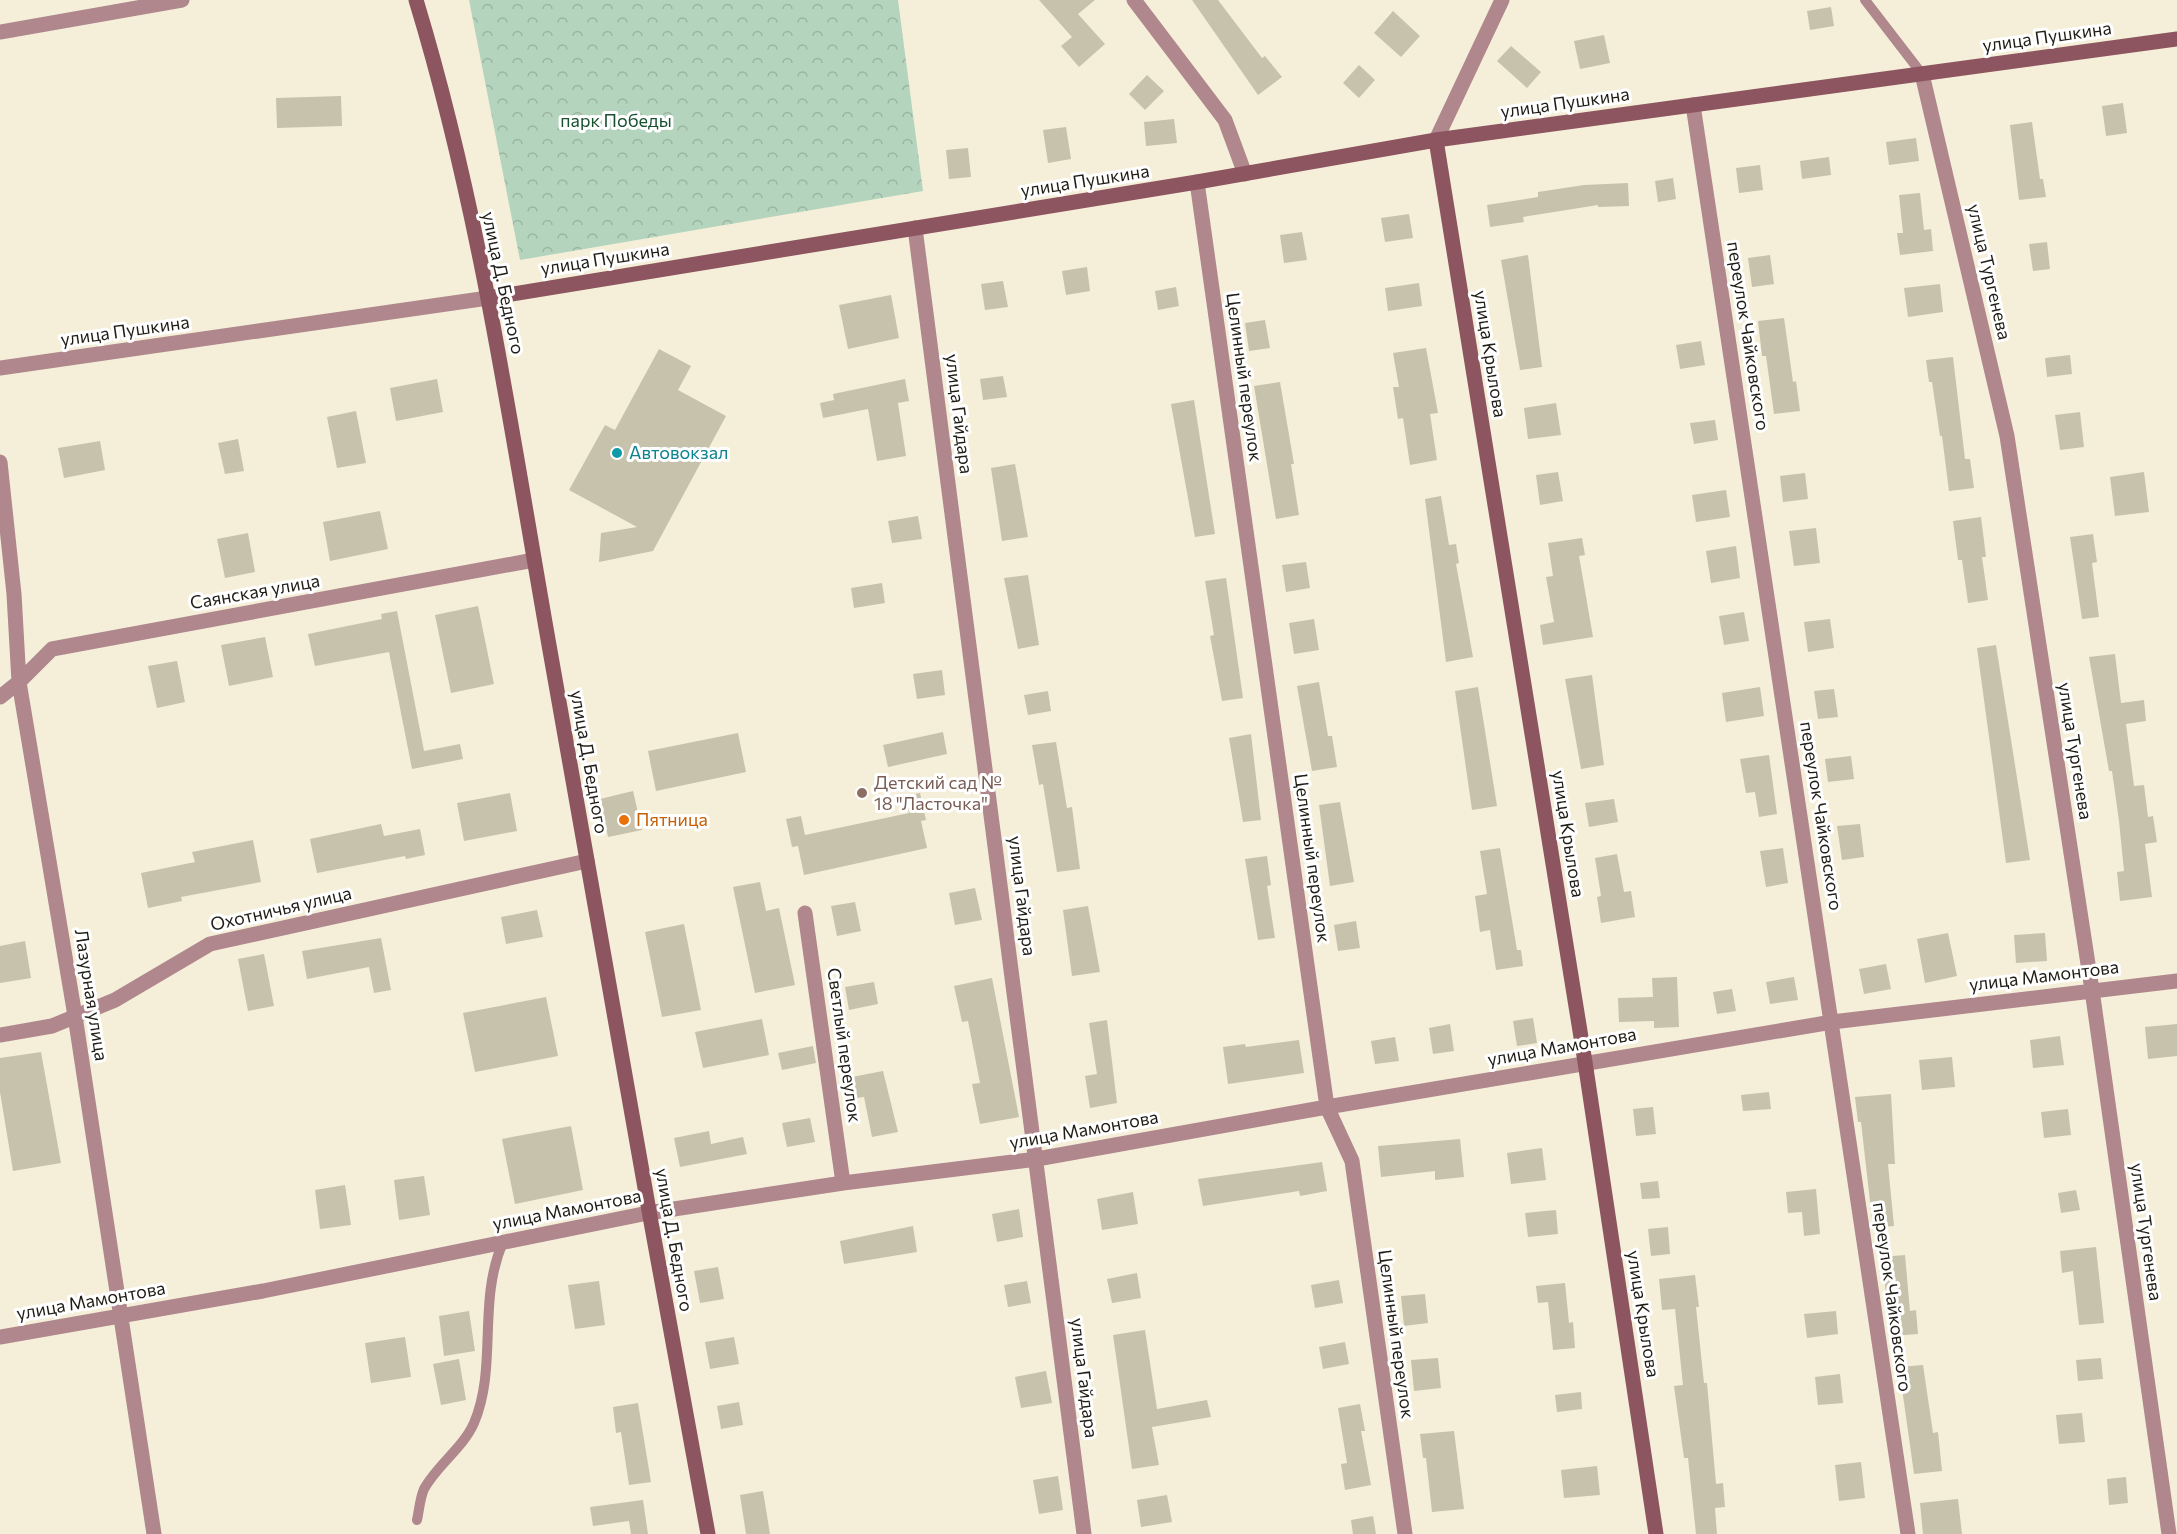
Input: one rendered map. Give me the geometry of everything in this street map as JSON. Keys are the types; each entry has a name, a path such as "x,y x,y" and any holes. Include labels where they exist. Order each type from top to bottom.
{"street":[{"path":"0,32 182,0"},
{"name":"улица Д. Бедного","path":"416,0 434,59 488,298 648,1213 708,1534"},
{"path":"1134,0 1225,120 1245,174"},
{"path":"1436,140 1502,0"},
{"name":"улица Пушкина","path":"0,368 488,298 1197,182 1436,140 2177,39"},
{"name":"улица Тургенева","path":"1923,74 2007,436 2092,990 2169,1534"},
{"name":"переулок Чайковского","path":"1693,105 1908,1534"},
{"name":"улица Крылова","path":"1436,140 1585,1062 1656,1534"},
{"name":"Целинный переулок","path":"1197,182 1327,1107 1352,1161 1405,1534"},
{"name":"улица Гайдара","path":"915,228 1084,1534"},
{"name":"Лазурная улица","path":"0,462 14,594 19,682 75,1016 154,1534"},
{"name":"Саянская улица","path":"0,697 19,682 52,649 534,560"},
{"name":"Охотничья улица","path":"0,1035 52,1026 115,1000 210,944 587,861"},
{"name":"Светлый переулок","path":"805,914 843,1183"},
{"name":"улица Мамонтова","path":"0,1337 263,1291 648,1213 843,1183 1037,1159 1585,1062 1832,1022 2177,981"}],"lane":[{"name":"улица Тургенева","path":"1864,0 1923,74"},
{"path":"417,1520 423,1490 474,1424 484,1389 488,1294 494,1264 503,1242"}],"green space":[{"name":"парк Победы","path":"469,0 898,0 923,191 520,260"}],"building":[{"path":"1039,0 1095,0 1078,14 1105,44 1079,67 1061,46 1072,37"},
{"path":"1192,0 1218,0 1262,58 1265,56 1282,77 1258,95"},
{"path":"1831,7 1834,26 1810,30 1807,11"},
{"path":"1393,11 1420,36 1401,57 1374,33"},
{"path":"1604,35 1610,63 1580,69 1574,41"},
{"path":"1511,46 1541,72 1527,88 1497,61"},
{"path":"1359,65 1375,80 1359,98 1343,83"},
{"path":"1147,75 1164,91 1145,110 1129,94"},
{"path":"341,96 342,126 277,128 276,98"},
{"path":"2123,103 2127,133 2106,136 2102,106"},
{"path":"1174,119 1177,143 1146,146 1144,122"},
{"path":"2032,122 2040,179 2043,179 2046,197 2019,200 2010,125"},
{"path":"1066,127 1071,159 1048,163 1043,130"},
{"path":"1916,138 1919,161 1889,165 1886,142"},
{"path":"968,148 971,177 949,179 946,150"},
{"path":"1829,157 1831,175 1802,179 1800,161"},
{"path":"1760,165 1763,190 1739,193 1736,168"},
{"path":"1673,178 1676,199 1658,202 1655,181"},
{"path":"1628,183 1629,206 1598,207 1598,205 1523,217 1524,222 1490,227 1487,205 1538,197 1538,192 1584,185"},
{"path":"1920,193 1924,230 1931,229 1933,251 1900,255 1897,233 1903,233 1899,195"},
{"path":"1409,214 1413,238 1385,242 1381,218"},
{"path":"1302,232 1307,260 1284,263 1280,235"},
{"path":"2047,242 2050,269 2033,271 2029,244"},
{"path":"1528,255 1542,367 1520,370 1501,260"},
{"path":"1770,255 1774,284 1752,287 1748,258"},
{"path":"1087,267 1090,291 1066,295 1062,271"},
{"path":"1003,281 1008,307 985,310 981,284"},
{"path":"1419,283 1422,306 1388,311 1385,288"},
{"path":"1940,284 1943,312 1908,317 1904,288"},
{"path":"1176,287 1179,306 1158,310 1155,291"},
{"path":"891,295 899,338 848,349 839,305"},
{"path":"1784,318 1793,382 1796,381 1800,411 1774,414 1766,356 1762,356 1758,321"},
{"path":"1265,320 1270,348 1249,351 1245,323"},
{"path":"1701,341 1705,365 1680,369 1676,345"},
{"path":"1426,348 1438,413 1430,414 1437,460 1410,465 1403,418 1398,419 1393,387 1399,387 1393,353"},
{"name":"Автовокзал","path":"659,349 691,366 678,390 726,416 653,551 599,562 601,533 637,527 569,490 605,425 615,430"},
{"path":"2070,355 2072,374 2047,377 2045,358"},
{"path":"1953,357 1965,459 1970,459 1974,488 1949,491 1942,436 1940,436 1932,382 1929,382 1926,360"},
{"path":"1003,376 1007,397 983,400 980,379"},
{"path":"437,379 443,412 396,421 390,388"},
{"path":"905,379 909,401 898,403 906,456 877,461 868,409 823,418 820,403 834,400 833,394"},
{"path":"1280,382 1294,464 1291,464 1299,515 1276,519 1254,386"},
{"path":"1194,400 1215,534 1195,537 1171,404"},
{"path":"1556,403 1561,435 1528,439 1524,408"},
{"path":"356,411 366,463 337,468 327,417"},
{"path":"2080,412 2084,447 2060,450 2055,415"},
{"path":"1715,420 1718,440 1694,444 1690,423"},
{"path":"238,439 244,471 225,474 218,443"},
{"path":"100,441 105,470 64,478 58,448"},
{"path":"1015,464 1028,537 1002,541 991,468"},
{"path":"1558,472 1563,501 1540,505 1536,475"},
{"path":"2144,472 2149,512 2115,516 2110,477"},
{"path":"1805,473 1808,499 1783,502 1780,476"},
{"path":"1726,490 1730,517 1696,522 1692,495"},
{"path":"1441,496 1449,545 1456,544 1459,563 1456,564 1473,657 1446,662 1425,499"},
{"path":"380,511 388,549 330,561 323,522"},
{"path":"918,516 922,539 892,543 888,521"},
{"path":"1981,517 1986,557 1982,557 1988,600 1968,603 1962,560 1958,560 1953,521"},
{"path":"1816,528 1820,563 1794,566 1789,531"},
{"path":"248,533 255,572 225,578 217,539"},
{"path":"2093,534 2097,562 2092,563 2099,617 2082,619 2070,537"},
{"path":"1582,538 1585,555 1579,556 1593,637 1543,645 1540,625 1554,622 1546,577 1553,576 1548,543"},
{"path":"1736,546 1740,578 1711,583 1706,551"},
{"path":"1306,562 1310,588 1286,592 1282,565"},
{"path":"1028,575 1039,645 1018,649 1004,578"},
{"path":"1226,578 1243,698 1222,701 1210,636 1214,635 1205,581"},
{"path":"882,583 885,603 854,608 851,588"},
{"path":"478,606 494,684 451,693 435,615"},
{"path":"397,611 424,751 460,744 463,759 412,769 389,652 315,666 308,634 382,619 381,614"},
{"path":"1744,612 1749,641 1724,645 1719,616"},
{"path":"1314,619 1319,650 1294,654 1289,623"},
{"path":"1830,619 1834,648 1808,652 1804,622"},
{"path":"265,637 273,677 229,686 221,645"},
{"path":"1996,645 2030,860 2006,863 1977,648"},
{"path":"2115,654 2121,703 2144,700 2146,721 2126,724 2134,786 2144,785 2148,817 2153,816 2157,842 2145,844 2152,897 2120,901 2117,872 2124,871 2119,821 2112,771 2109,771 2089,657"},
{"path":"177,661 185,702 157,708 148,666"},
{"path":"942,670 945,695 917,699 913,674"},
{"path":"1592,675 1604,765 1581,769 1565,679"},
{"path":"1319,682 1328,736 1332,736 1337,767 1312,771 1297,686"},
{"path":"1478,687 1497,806 1472,810 1455,691"},
{"path":"1760,687 1764,716 1726,722 1722,693"},
{"path":"1834,689 1838,717 1818,719 1814,691"},
{"path":"1048,691 1051,711 1028,715 1024,695"},
{"path":"943,732 947,754 888,767 883,745"},
{"path":"738,733 746,772 656,791 648,751"},
{"path":"1251,734 1261,820 1243,822 1229,738"},
{"path":"1056,742 1067,808 1072,807 1080,869 1057,872 1043,784 1039,785 1032,745"},
{"path":"1769,755 1777,814 1759,817 1755,792 1746,793 1740,759"},
{"path":"1851,756 1854,779 1828,782 1825,759"},
{"path":"633,791 642,830 608,837 600,799"},
{"path":"510,793 517,831 464,841 457,803"},
{"path":"920,793 926,820 921,821 927,848 804,875 798,846 792,847 786,819 801,816 805,835 909,813 905,796"},
{"path":"1614,799 1618,822 1589,827 1585,803"},
{"path":"1340,802 1354,882 1330,886 1319,805"},
{"path":"381,824 384,836 420,829 425,855 406,859 405,856 317,873 310,839"},
{"path":"1860,824 1864,857 1842,860 1837,826"},
{"path":"253,840 261,882 181,897 182,901 148,908 141,873 195,862 192,852"},
{"path":"1500,848 1517,950 1521,950 1523,966 1496,970 1490,930 1480,932 1475,896 1487,894 1480,851"},
{"path":"1783,848 1788,883 1766,887 1760,851"},
{"path":"1617,854 1624,892 1631,891 1635,917 1601,923 1597,897 1601,896 1595,858"},
{"path":"1267,856 1271,885 1267,886 1275,938 1258,940 1245,859"},
{"path":"760,882 766,911 779,908 795,985 755,993 733,887"},
{"path":"975,888 982,920 955,925 949,893"},
{"path":"855,902 861,931 837,936 831,906"},
{"path":"1088,906 1100,972 1072,976 1063,910"},
{"path":"537,910 543,937 506,944 501,917"},
{"path":"1356,921 1360,948 1338,951 1334,925"},
{"path":"684,924 701,1010 662,1017 645,932"},
{"path":"1948,933 1957,976 1925,983 1917,939"},
{"path":"2045,933 2047,961 2016,963 2014,935"},
{"path":"381,938 391,990 374,993 369,967 307,979 302,951"},
{"path":"25,941 31,978 0,983 0,946"},
{"path":"264,954 274,1006 248,1011 238,959"},
{"path":"1886,964 1891,989 1864,994 1859,969"},
{"path":"1677,977 1679,1027 1654,1028 1654,1021 1619,1022 1618,998 1653,997 1652,978"},
{"path":"1794,977 1798,1000 1770,1004 1766,982"},
{"path":"992,978 1019,1117 980,1124 972,1084 980,1083 968,1021 962,1022 954,986"},
{"path":"874,982 878,1004 849,1010 845,987"},
{"path":"1732,989 1736,1011 1717,1014 1713,992"},
{"path":"546,997 558,1056 475,1072 463,1013"},
{"path":"1533,1018 1537,1043 1517,1046 1513,1021"},
{"path":"762,1019 769,1055 703,1068 695,1032"},
{"path":"1107,1020 1117,1103 1090,1108 1085,1076 1097,1074 1089,1023"},
{"path":"1450,1024 1454,1051 1433,1054 1429,1028"},
{"path":"2177,1024 2177,1056 2148,1059 2145,1027"},
{"path":"2060,1036 2064,1065 2033,1068 2030,1040"},
{"path":"1395,1037 1399,1061 1375,1064 1371,1041"},
{"path":"1299,1040 1304,1073 1228,1084 1223,1047 1245,1044 1246,1047"},
{"path":"813,1046 816,1063 782,1070 778,1053"},
{"path":"41,1052 61,1163 13,1171 0,1092 0,1058"},
{"path":"1952,1057 1955,1087 1922,1090 1919,1060"},
{"path":"883,1071 898,1132 872,1137 864,1097 857,1098 852,1077"},
{"path":"1769,1092 1771,1109 1743,1111 1741,1095"},
{"path":"1891,1094 1895,1164 1888,1164 1894,1226 1873,1228 1861,1122 1858,1122 1855,1097"},
{"path":"1653,1107 1656,1134 1636,1136 1633,1109"},
{"path":"2068,1109 2071,1135 2044,1138 2041,1112"},
{"path":"810,1118 815,1142 787,1147 782,1123"},
{"path":"571,1126 583,1190 515,1204 502,1139"},
{"path":"709,1131 711,1144 743,1137 747,1154 680,1167 674,1138"},
{"path":"1460,1139 1464,1177 1435,1180 1435,1171 1381,1177 1378,1146"},
{"path":"1542,1148 1546,1180 1511,1184 1507,1153"},
{"path":"1322,1162 1327,1191 1300,1196 1299,1191 1203,1206 1198,1179"},
{"path":"424,1176 430,1215 399,1220 394,1180"},
{"path":"1658,1181 1660,1198 1642,1199 1640,1183"},
{"path":"345,1185 351,1225 320,1229 315,1190"},
{"path":"1816,1189 1820,1234 1804,1236 1802,1212 1788,1213 1786,1192"},
{"path":"2076,1190 2080,1210 2061,1213 2058,1193"},
{"path":"1133,1192 1138,1224 1102,1230 1097,1199"},
{"path":"1019,1209 1023,1237 997,1242 992,1214"},
{"path":"1556,1210 1558,1234 1528,1237 1525,1213"},
{"path":"913,1226 917,1252 844,1264 840,1241"},
{"path":"1668,1227 1670,1254 1651,1256 1648,1229"},
{"path":"2096,1247 2104,1323 2079,1325 2073,1271 2062,1273 2060,1251"},
{"path":"1905,1255 1910,1311 1916,1310 1918,1334 1892,1336 1881,1257"},
{"path":"718,1267 724,1299 700,1303 694,1271"},
{"path":"1137,1273 1141,1298 1112,1303 1107,1279"},
{"path":"1695,1275 1699,1307 1696,1307 1704,1383 1707,1383 1716,1484 1723,1483 1725,1507 1715,1508 1717,1534 1696,1534 1688,1458 1684,1458 1674,1386 1683,1385 1675,1309 1662,1310 1659,1279"},
{"path":"1339,1280 1343,1303 1315,1308 1311,1285"},
{"path":"599,1281 605,1325 575,1329 568,1285"},
{"path":"1027,1281 1031,1303 1008,1307 1004,1285"},
{"path":"1565,1283 1569,1323 1573,1322 1575,1348 1553,1350 1548,1302 1538,1303 1536,1286"},
{"path":"1425,1294 1428,1323 1404,1326 1401,1296"},
{"path":"469,1311 475,1351 444,1356 439,1316"},
{"path":"1836,1311 1838,1334 1807,1338 1804,1314"},
{"path":"1145,1330 1157,1409 1207,1400 1211,1417 1152,1427 1159,1465 1132,1469 1113,1335"},
{"path":"405,1337 411,1377 371,1383 365,1343"},
{"path":"734,1337 739,1364 710,1369 705,1342"},
{"path":"1345,1342 1349,1364 1323,1369 1319,1347"},
{"path":"1438,1358 1441,1388 1414,1391 1411,1360"},
{"path":"2101,1358 2103,1379 2078,1381 2076,1360"},
{"path":"459,1359 466,1400 441,1405 433,1364"},
{"path":"1923,1365 1933,1433 1938,1432 1942,1471 1914,1474 1899,1367"},
{"path":"1046,1371 1052,1403 1021,1408 1015,1377"},
{"path":"1840,1374 1843,1403 1818,1405 1815,1377"},
{"path":"1581,1392 1582,1409 1557,1412 1555,1395"},
{"path":"739,1402 743,1425 721,1429 717,1406"},
{"path":"638,1403 651,1482 629,1485 621,1432 616,1433 613,1407"},
{"path":"1360,1404 1365,1431 1361,1431 1371,1485 1345,1490 1341,1464 1347,1463 1338,1408"},
{"path":"2082,1413 2085,1442 2059,1444 2056,1415"},
{"path":"1454,1431 1464,1509 1432,1512 1426,1458 1423,1458 1420,1434"},
{"path":"1861,1462 1865,1498 1839,1501 1835,1465"},
{"path":"1597,1466 1600,1495 1564,1498 1561,1470"},
{"path":"1058,1476 1063,1510 1039,1514 1033,1480"},
{"path":"2126,1477 2128,1503 2109,1505 2107,1479"},
{"path":"763,1491 770,1534 746,1534 740,1495"},
{"path":"1167,1495 1172,1522 1141,1527 1137,1500"},
{"path":"1958,1499 1962,1534 1923,1534 1920,1503"},
{"path":"643,1500 648,1534 631,1534 629,1521 593,1526 590,1507"},
{"path":"1373,1516 1376,1534 1353,1534 1351,1520"}],"place":[{"name":"Автовокзал","path":"617,453"},
{"name":"Детский сад № 18 \"Ласточка\"","path":"862,793"},
{"name":"Пятница","path":"624,820"}]}
